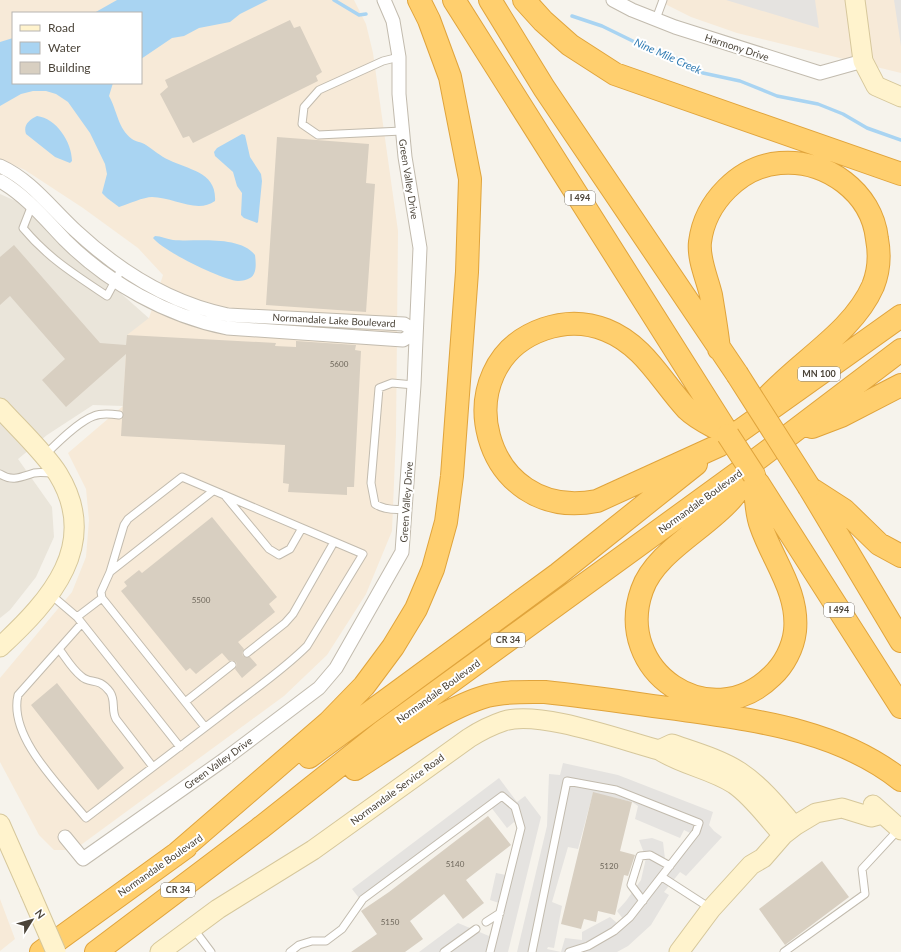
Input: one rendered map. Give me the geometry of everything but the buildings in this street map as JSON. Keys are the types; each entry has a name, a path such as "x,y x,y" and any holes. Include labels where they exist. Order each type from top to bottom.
{"highway":[{"path":"174,856 329,722 364,686 394,647 416,609 433,569 446,522 452,476 467,272 470,179 450,77 429,20 419,0"},
{"name":"I 494","path":"454,0 706,397 729,438 757,466"},
{"path":"490,0 544,88 737,374 809,487 901,641"},
{"path":"524,0 543,22 570,45 614,74 901,174"},
{"path":"719,349 700,243 705,222 715,202 728,187 746,173 780,163 812,166 828,171 845,182 856,192 866,205 877,234 879,266 873,286 862,305 843,328 775,389 729,438 611,496 581,504 566,503 537,496 513,479 502,466 493,450 485,408 491,380 498,365 510,351 524,339 539,331 555,326 572,324 605,329 623,338 658,372 688,410 729,438"},
{"name":"MN 100","path":"729,438 901,316"},
{"name":"MN 100","path":"784,438 901,350"},
{"path":"784,438 841,416 901,386"},
{"name":"Normandale Boulevard","path":"41,952 558,574 729,438"},
{"name":"Normandale Boulevard","path":"96,952 259,829 383,731 757,466 784,438"},
{"path":"757,466 768,520 793,600 796,617 795,632 791,648 785,660 776,672 753,692 735,698 720,700 703,699 688,695 663,680 644,655 637,625 637,608 642,589 654,570 668,554 732,498 757,466"},
{"path":"809,487 844,510 879,544 901,556"},
{"name":"I 494","path":"768,520 901,707"},
{"path":"259,829 396,743 452,711 487,696 516,692 545,692 600,698 761,721 810,733 839,745 860,755 901,780"}],"street":[{"name":"Green Valley Drive","path":"65,837 83,859 225,759 319,688 336,668 402,552 414,385 420,248 402,131 399,94 399,57 393,21 384,0"},
{"name":"Harmony Drive","path":"613,0 656,19 820,73 863,61"},
{"path":"854,0 863,61 876,86 901,97"},
{"name":"Normandale Lake Boulevard","path":"0,166 37,191 142,296 174,313 202,323 227,328 403,340 416,332"},
{"name":"Normandale Lake Boulevard","path":"0,180 14,189 32,205 87,259 119,274"},
{"path":"0,408 57,473 68,491 75,522 74,540 64,572 50,594 5,642 0,656"},
{"name":"Normandale Service Road","path":"160,952 218,909 313,850 469,738 486,728 506,720 543,719 659,750 673,759 718,776 734,784 785,827"},
{"path":"685,949 711,909 751,865 763,858 785,827 816,813 842,808 871,816 882,814 900,829"},
{"path":"0,824 56,952"}],"lane":[{"path":"656,19 662,0"},
{"path":"399,57 383,61 319,90 304,107 302,124 318,135 402,131"},
{"path":"32,205 23,228 39,248 107,296 119,274"},
{"path":"406,509 396,510 379,507 375,504 371,483 379,388 392,383 414,385"},
{"path":"43,456 72,430 94,416 111,414 119,415"},
{"path":"0,474 7,478 18,478 35,473 57,473"},
{"path":"82,623 18,695 15,706 18,721 34,753 86,818 280,670 307,646 363,554 213,491 182,476 128,519 124,525 110,572 101,592 102,598 205,727"},
{"path":"110,572 213,491"},
{"path":"224,495 274,553 279,555 290,549 302,528"},
{"path":"247,653 294,614 334,542"},
{"path":"50,594 77,617 180,747"},
{"path":"77,617 102,598"},
{"path":"59,649 81,677 97,681 107,688 113,698 113,714 153,767"},
{"path":"185,702 232,665"},
{"path":"532,952 567,781 616,790 699,823 696,832 630,917 614,931 588,946 569,952"},
{"path":"290,952 299,945 312,940 326,941 342,930 363,899 502,796 515,807 521,828 490,952"},
{"path":"784,952 866,894 862,869 900,829"},
{"path":"643,901 630,885 640,856 650,855 670,866"},
{"path":"662,877 711,909"},
{"path":"486,922 500,913"},
{"path":"193,928 211,952"},
{"path":"444,952 476,929"}],"shaded area":[{"path":"0,0 354,0 366,24 373,53 398,231 396,435 392,531 366,594 327,655 284,696 74,850 54,850 39,835 0,762 0,678 72,592 86,557 89,520 86,489 68,453 123,406 127,335 149,318 163,275 138,248 83,208 25,170 0,159"},
{"path":"657,0 901,0 901,73 737,33 691,17"},
{"path":"726,0 815,0 819,28"},
{"path":"894,0 901,0 901,46"},
{"path":"0,194 18,202 152,321 123,406 93,405 47,435 18,459 52,507 54,537 36,577 10,610 0,618"},
{"path":"563,763 618,775 713,812 709,825 722,837 686,876 680,872 664,892 669,895 651,925 628,946 617,952 561,952 517,952 547,826 549,774 560,775","holes":["593,793 632,802 638,806 635,819 680,838 684,830 690,833 668,861 665,859 663,842 652,838 639,840 646,858 641,880 617,911 623,919 617,923 610,917 582,932 582,940 565,938 561,952 547,949 548,947 554,948 562,906 552,902 568,847 578,849"]},
{"path":"499,778 517,802 525,796 541,817 508,952 419,952 458,923 489,936 499,903 490,900 496,873 506,875 517,825 514,822 507,828 487,802 359,898 352,889"},
{"path":"0,899 15,939 0,951"}],"water":[{"path":"117,0 268,0 240,14 230,22 199,28 184,36 172,38 142,58 142,12 96,12"},
{"path":"12,38 12,84 113,84 109,96 121,125 127,135 160,155 200,173 207,178 214,191 215,201 208,205 201,206 149,197 119,207 102,193 107,174 105,164 90,133 68,102 56,94 46,91 33,91 21,94 0,106 0,42"},
{"path":"37,116 50,121 62,132 69,146 72,161 70,163 55,157 26,134 25,128 27,123"},
{"path":"242,134 245,135 250,157 261,174 262,181 257,223 244,218 241,215 242,193 237,186 233,172 215,156 214,152 217,148"},
{"path":"155,236 173,240 217,241 239,244 255,255 256,265 254,274 250,278 241,281 219,276 168,250 153,238"}],"waterway":[{"name":"Nine Mile Creek","path":"334,0 359,15 366,14"},
{"name":"Nine Mile Creek","path":"572,16 602,26 647,48 686,62 703,73 740,81 777,96 818,104 843,114 867,128 901,140"}]}
